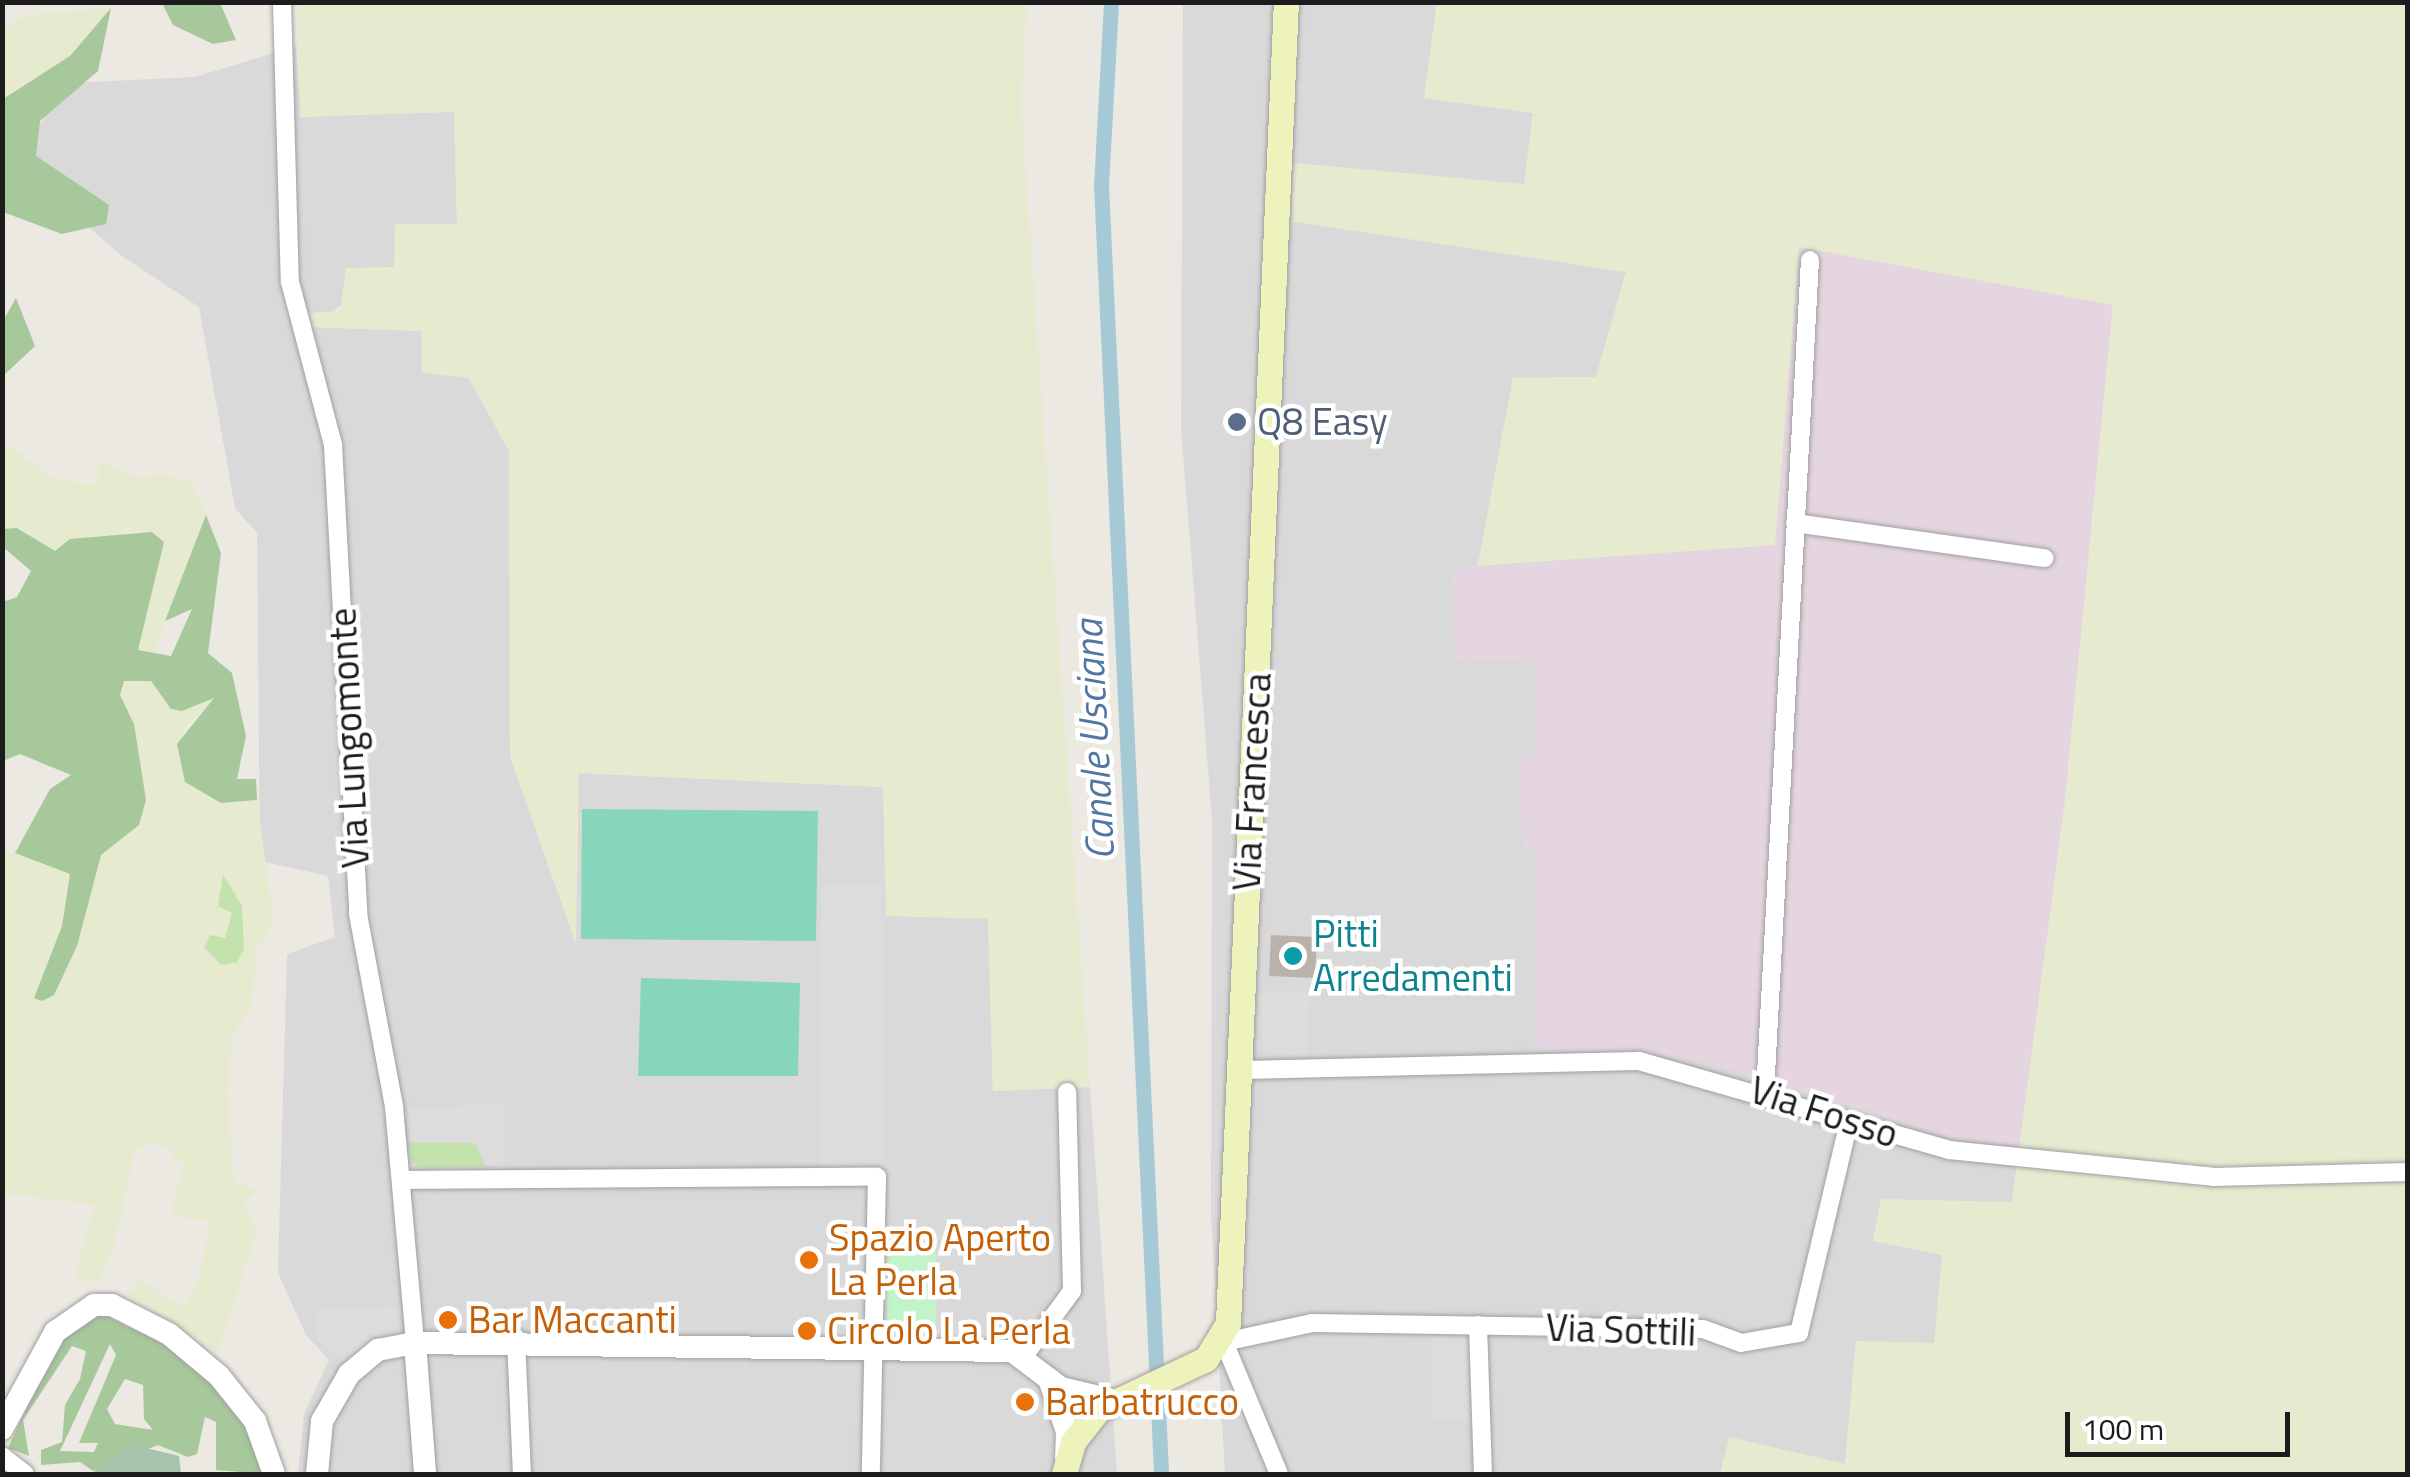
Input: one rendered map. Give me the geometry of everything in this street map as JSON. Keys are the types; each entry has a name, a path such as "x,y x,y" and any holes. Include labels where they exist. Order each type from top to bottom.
{"main road":[{"name":"Via Francesca","path":"1215,1350 1240,1070 1286,2"},
{"path":"1065,1469 1089,1420 1112,1400 1215,1350"}],"street":[{"name":"Via Lungomonte","path":"282,2 290,282 333,445 358,914 402,1180 425,1474"},
{"path":"1765,1093 1810,260"},
{"path":"1794,523 2045,558"},
{"name":"Via Fosso","path":"1240,1070 1639,1061 1765,1093 1949,1150 2033,1162 2213,1177 2408,1172"},
{"path":"1024,1356 1072,1291 1067,1092"},
{"name":"Via Sottili","path":"1215,1350 1313,1324 1703,1329 1741,1343 1798,1333 1849,1122"},
{"path":"402,1180 876,1176 870,1474"},
{"path":"2,1429 55,1332 94,1305 112,1305 170,1334 219,1376 255,1421 274,1474"},
{"path":"1478,1326 1484,1474"},
{"path":"516,1338 522,1474"},
{"path":"316,1474 322,1421 349,1374 378,1350 415,1343 516,1338 872,1347 1024,1356 1089,1420"},
{"path":"1215,1350 1279,1474"},
{"path":"1055,1388 1112,1400"},
{"path":"1055,1388 1065,1469"},
{"path":"2,1456 25,1474"}],"shaded area":[{"path":"1183,3 1437,3 1424,98 1533,113 1524,185 1294,163 1291,221 1626,272 1596,377 1513,378 1478,565 1775,545 1799,247 2065,801 2012,1202 1943,1254 1934,1344 1856,1342 1845,1464 1730,1438 1720,1474 1225,1474 1211,1213 1212,819 1181,427"},
{"path":"296,46 301,117 454,111 457,224 310,327 421,331 469,378 509,451 510,756 575,941 578,773 883,787 988,918 993,1091 1090,1087 1117,1474 298,1474 304,1414 329,1360 306,1335 278,1273 287,954 335,937 328,876 260,861 257,533 235,508 199,307 122,256 13,162 69,83 195,77"},
{"path":"1799,247 2113,304 2065,801 2019,1149 1952,1137 1703,1061 1534,1047 1535,850 1523,848 1520,759 1536,758 1535,661 1454,659 1453,569 1775,545"},
{"path":"821,883 882,883 882,1168 821,1168"},
{"path":"1260,991 1311,992 1307,1057 1263,1051"},
{"path":"503,1104 506,1165 485,1166 475,1143 410,1142 408,1108"},
{"path":"401,1305 396,1332 344,1365 318,1340 318,1310"},
{"path":"1432,1333 1473,1333 1473,1422 1432,1422"}],"green space":[{"path":"162,3 220,3 236,40 213,44 173,25"},
{"path":"298,3 1027,3 1021,102 1090,1087 993,1091 988,919 886,916 883,787 579,773 576,944 510,756 509,451 469,378 422,373 421,331 310,327 309,313 340,311 346,268 394,267 395,224 457,224 454,112 300,117"},
{"path":"1437,3 2407,3 2407,1474 1720,1474 1729,1437 1845,1464 1856,1341 1934,1343 1942,1255 1873,1241 1881,1199 2012,1202 2065,801 2113,305 1799,247 1775,545 1478,566 1513,378 1596,377 1626,272 1291,221 1294,163 1524,184 1533,113 1424,98"},
{"path":"111,8 70,56 3,99 2,27 28,15"},
{"path":"111,8 98,71 40,121 36,156 109,205 106,224 62,234 3,212 3,99 70,56"},
{"path":"16,298 35,346 3,376 3,321"},
{"path":"13,448 49,476 81,483 97,483 99,462 143,479 159,473 191,482 206,515 153,655 138,650 164,542 126,529 112,538 70,539 55,551 18,528 3,529 2,449"},
{"path":"206,515 221,553 208,653 232,673 246,736 237,779 256,779 257,800 221,803 185,782 177,744 214,698 182,711 171,709 151,681 124,681 120,695 134,724 146,800 139,825 101,855 77,946 54,995 42,1001 34,998 62,926 70,874 15,853 50,789 71,775 20,754 3,761 3,602 17,597 31,571 3,547 3,529 17,528 55,551 70,539 152,532 164,542 138,650 171,656 192,609 165,621"},
{"path":"124,681 151,681 170,709 182,711 216,697 182,731 185,781 221,803 257,800 274,925 256,948 252,1006 231,1037 229,1091 231,1162 236,1181 256,1192 244,1203 257,1229 218,1353 128,1296 139,1280 184,1307 198,1282 210,1222 171,1215 184,1163 171,1158 172,1148 147,1143 134,1153 114,1248 98,1284 74,1276 95,1205 3,1193 2,849 70,873 62,926 45,968 65,968 101,855 139,825 146,800 120,695"},
{"path":"582,809 818,811 816,941 581,939"},
{"path":"223,875 242,906 244,949 237,962 221,965 204,947 210,935 225,938 232,913 218,906"},
{"path":"641,978 800,983 798,1076 638,1076"},
{"path":"410,1142 476,1143 485,1166 421,1168 411,1161"},
{"path":"888,1251 936,1251 936,1328 887,1328"},
{"path":"98,1312 182,1353 237,1409 264,1474 216,1470 216,1422 205,1417 197,1454 188,1457 158,1445 93,1471 80,1462 41,1465 41,1450 62,1442 65,1405 80,1379 86,1351 72,1346 23,1420 29,1456 8,1448 58,1341","holes":["110,1344 116,1355 79,1443 98,1443 94,1452 60,1451","125,1379 143,1385 144,1419 153,1430 115,1424 107,1409"]},
{"path":"130,1444 179,1456 181,1474 91,1474"}],"building":[{"name":"Pitti Arredamenti","path":"1271,935 1317,937 1315,978 1269,976"}],"waterway":[{"name":"Canale Usciana","path":"1111,2 1101,185 1161,1474"}],"place":[{"name":"Q8 Easy","path":"1237,422"},
{"name":"Pitti Arredamenti","path":"1293,956"},
{"name":"Spazio Aperto La Perla","path":"809,1260"},
{"name":"Bar Maccanti","path":"448,1320"},
{"name":"Circolo La Perla","path":"807,1331"},
{"name":"Barbatrucco","path":"1025,1402"}]}
